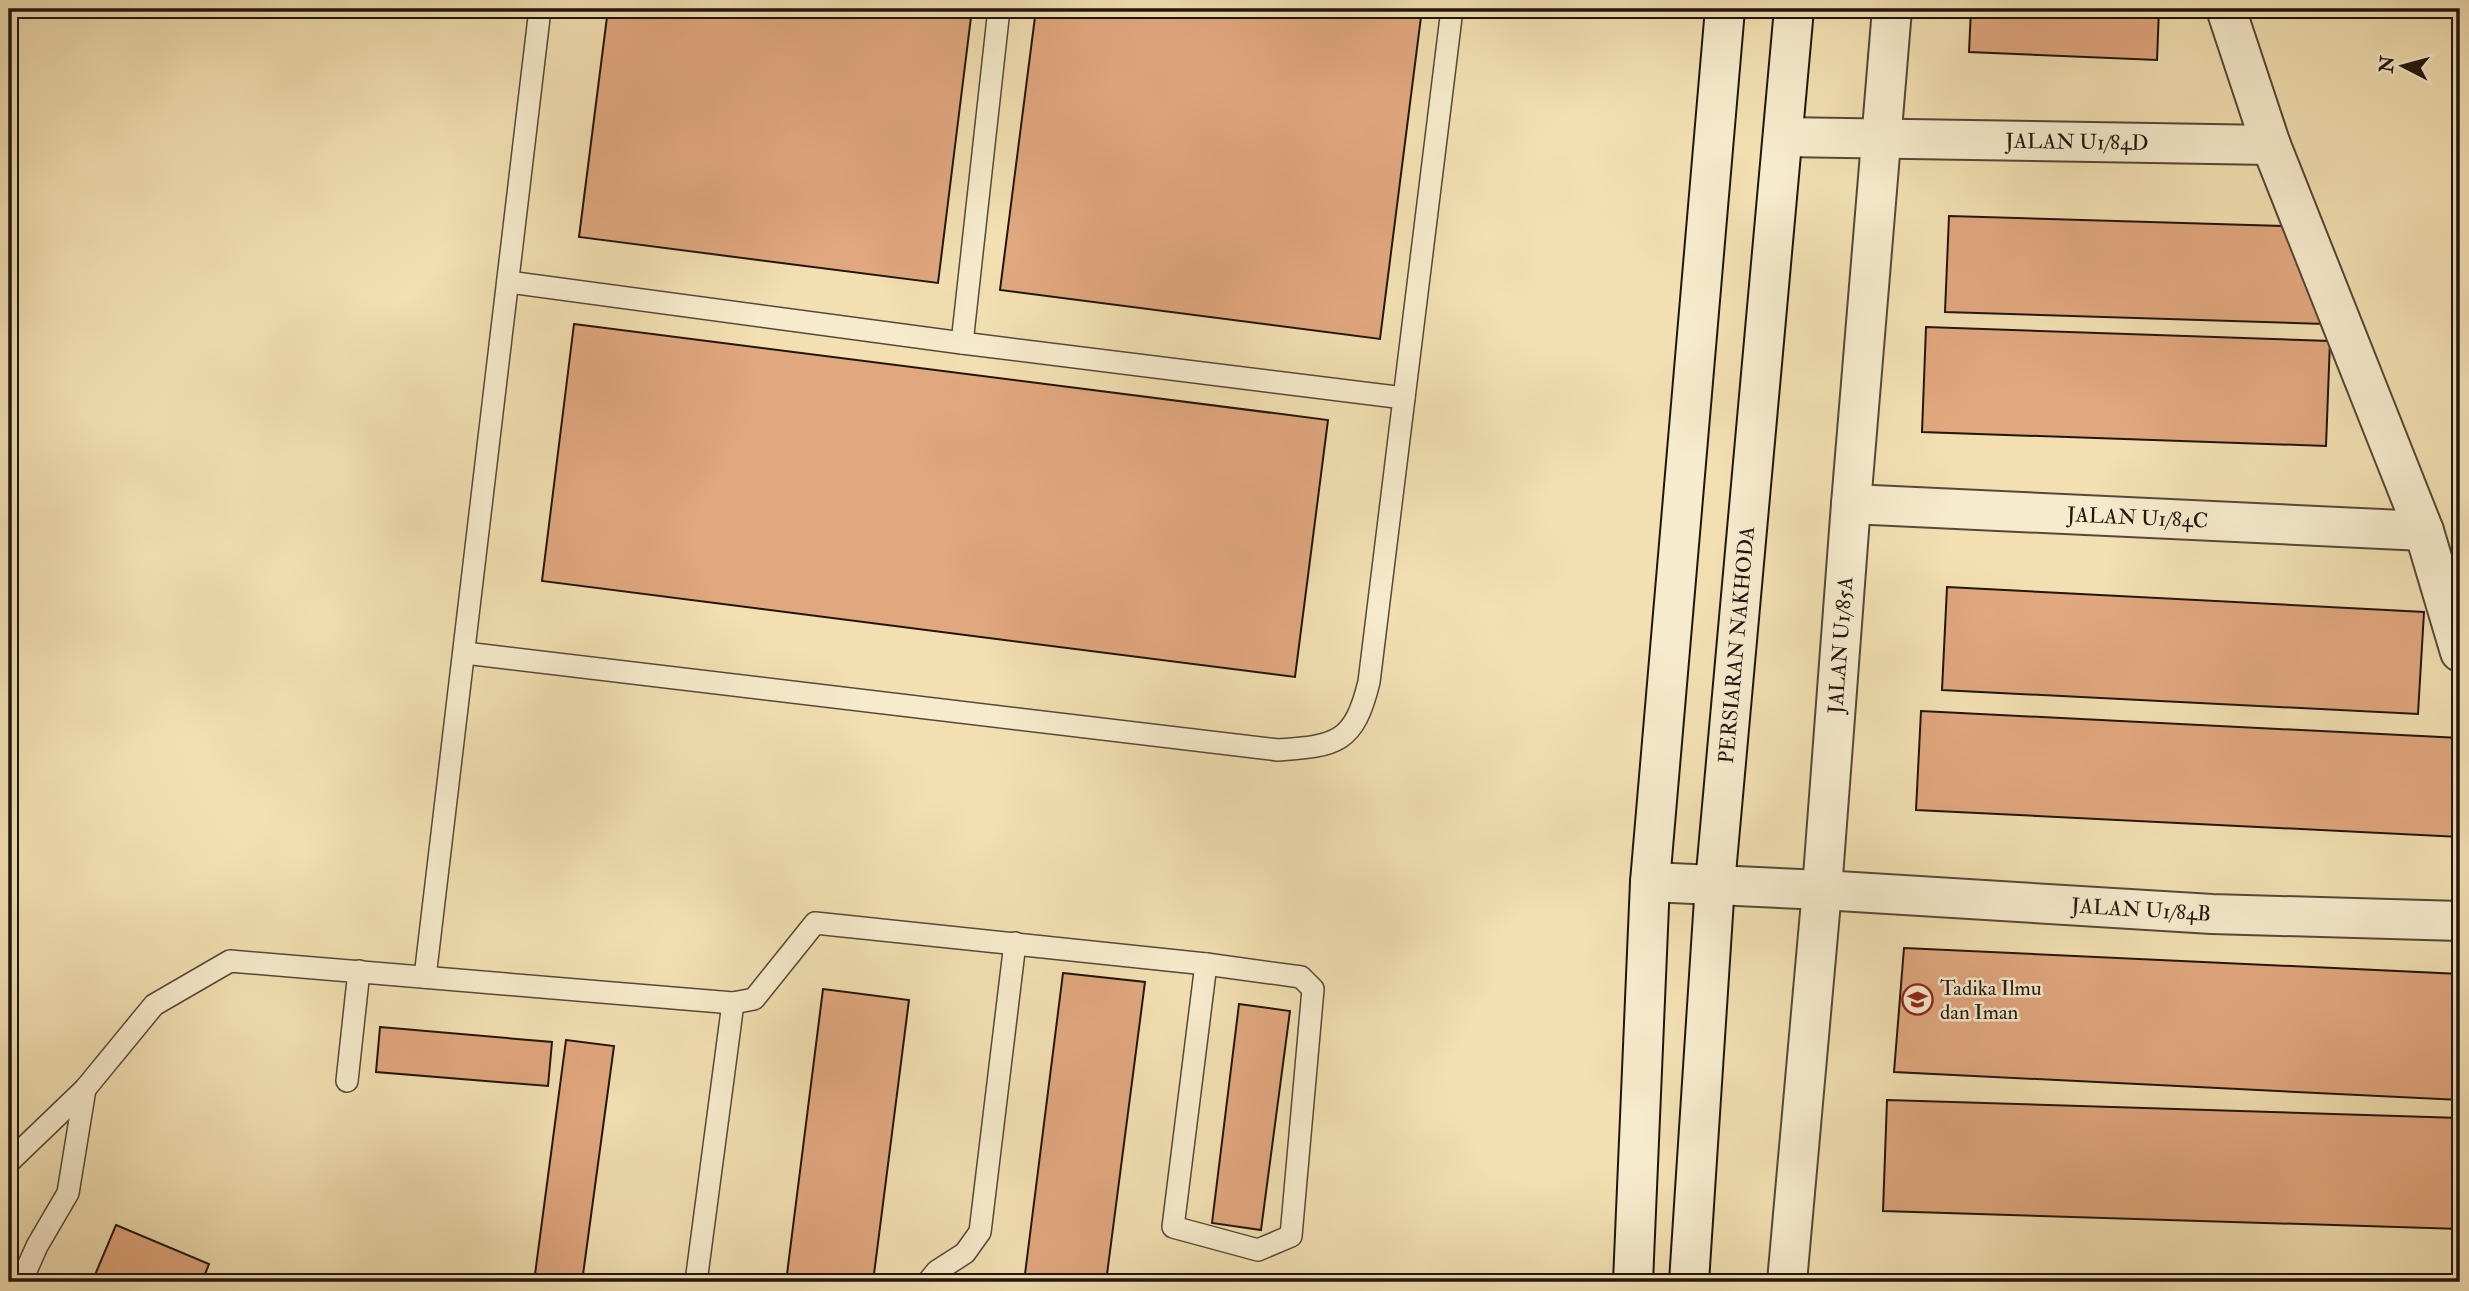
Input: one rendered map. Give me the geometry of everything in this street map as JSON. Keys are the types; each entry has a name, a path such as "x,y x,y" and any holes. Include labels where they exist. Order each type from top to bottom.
{"street":[{"path":"1633,1282 1650,882 1725,9"},
{"name":"PERSIARAN NAKHODA","path":"1689,1282 1715,884 1794,9"},
{"name":"JALAN U1/85A","path":"1787,1282 1822,890 1892,9"},
{"path":"2226,9 2271,145 2424,531 2460,652"},
{"name":"JALAN U1/84D","path":"1783,137 2271,145"},
{"name":"JALAN U1/84C","path":"1851,504 2424,531"},
{"name":"JALAN U1/84B","path":"1650,882 2212,914 2460,922"}],"lane":[{"path":"425,977 466,653 540,9"},
{"path":"962,344 999,9"},
{"path":"466,653 1278,750 1321,747 1351,730 1362,712 1369,682 1452,9"},
{"path":"508,282 962,344 1404,398"},
{"path":"9,1162 85,1089 155,1005 230,961 733,1003 754,999 815,923 1206,964 1301,977 1313,989 1292,1236 1258,1250 1174,1227 1206,964"},
{"path":"928,1282 937,1270 965,1253 980,1232 1015,943"},
{"path":"347,1081 359,971"},
{"path":"696,1282 733,1003"},
{"path":"21,1282 37,1246 68,1193 85,1089"}],"building":[{"path":"608,9 972,9 938,283 579,237"},
{"path":"1036,9 1422,9 1380,339 1000,290"},
{"path":"1971,9 2159,9 2157,60 1969,52"},
{"path":"1949,216 2283,226 2324,324 1945,312"},
{"path":"574,324 1328,420 1295,677 542,581"},
{"path":"1926,327 2330,341 2326,446 1922,432"},
{"path":"1947,587 2424,612 2418,714 1942,690"},
{"path":"1921,711 2460,738 2460,837 1916,810"},
{"path":"1904,948 2460,974 2460,1100 1894,1072"},
{"path":"1063,973 1145,982 1106,1282 1024,1282"},
{"path":"823,989 909,1000 873,1282 786,1282"},
{"path":"1239,1004 1290,1011 1261,1230 1212,1223"},
{"path":"380,1027 552,1042 548,1086 376,1072"},
{"path":"566,1040 614,1046 582,1282 534,1282"},
{"path":"1887,1100 2460,1118 2460,1229 1883,1211"},
{"path":"116,1225 209,1264 202,1282 92,1282"}],"place":[{"name":"Tadika Ilmu dan Iman","path":"1917,1000"}]}
